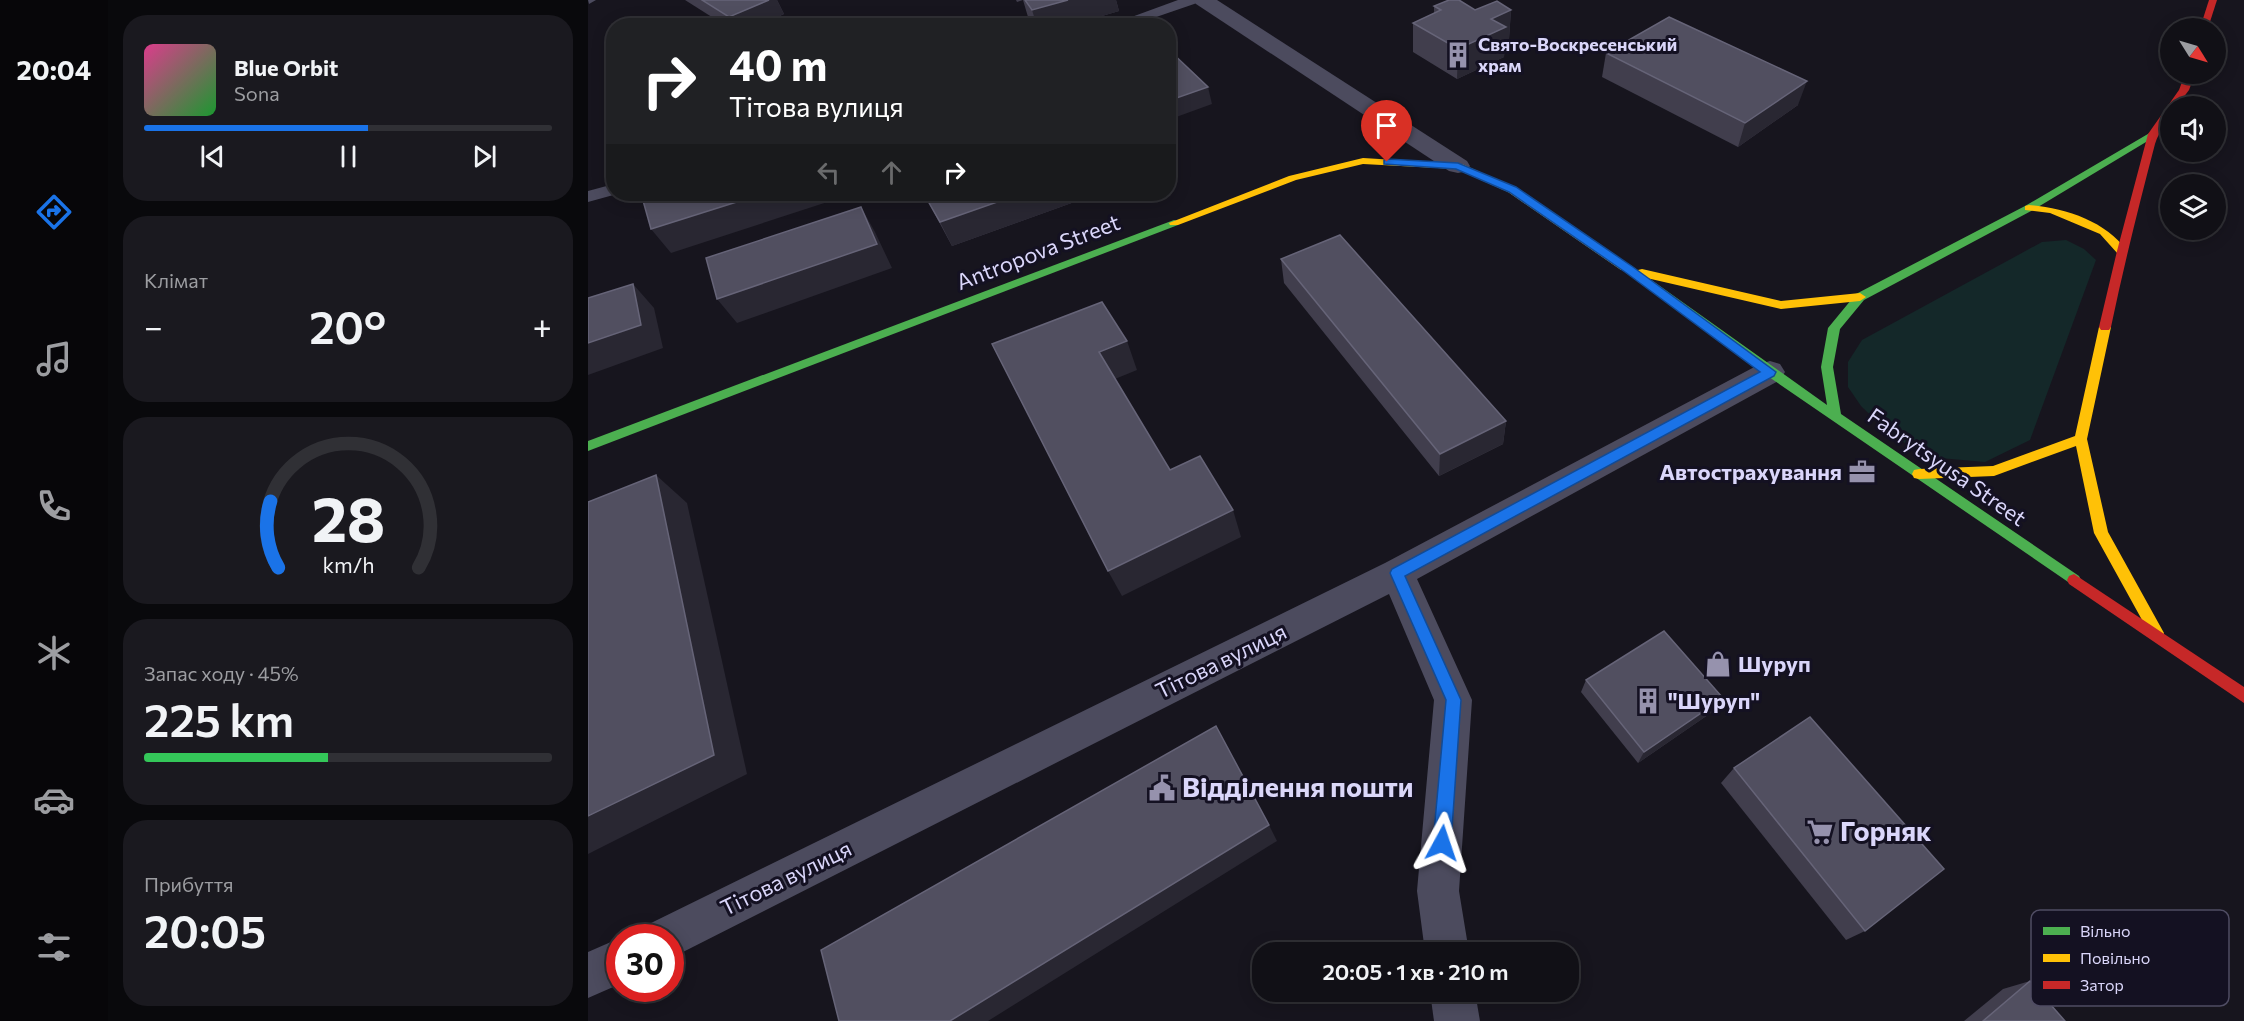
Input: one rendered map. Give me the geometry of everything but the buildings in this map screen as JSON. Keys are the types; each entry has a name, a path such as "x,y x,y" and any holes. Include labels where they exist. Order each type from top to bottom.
{"main road":[{"path":"2207,18 2213,0"},
{"path":"2160,124 2153,134 2122,251 2081,439 2101,533 2161,640"},
{"path":"1629,270 1781,305 1860,297 2030,208 2153,134"},
{"name":"Antropova Street","path":"588,446 1293,178 1363,161 1458,166 1512,190 1629,270"},
{"path":"2030,208 2052,210 2104,232 2122,251"},
{"name":"Fabrytsyusa Street","path":"1629,270 1770,372 2244,696"},
{"path":"1835,415 1827,367 1834,328 1860,297"},
{"path":"1918,474 1994,471 2081,439"}],"street":[{"path":"1203,0 1458,166"},
{"name":"Тітова вулиця","path":"684,929 1397,573 1770,372"},
{"path":"1397,573 1454,700 1438,891 1446,942"},
{"path":"588,976 606,967"},
{"path":"1454,1002 1457,1021"}],"lane":[{"path":"1138,18 1192,0"},
{"path":"588,197 606,191"}],"green space":[{"path":"2066,240 2084,249 2096,260 2030,440 1985,462 1940,458 1894,438 1861,406 1848,387 1848,362 1862,340 2042,242"}],"traffic: fast":[{"path":"1835,415 1827,367 1834,328 1860,297 2029,208 2153,134"},
{"path":"588,446 1174,223"},
{"path":"1625,267 1770,372 2074,580"}],"traffic: slow":[{"path":"1174,223 1293,178 1363,161 1458,166 1512,190 1625,267"},
{"path":"2029,208 2052,210 2104,232 2122,251"},
{"path":"1642,273 1781,305 1860,297"},
{"path":"2105,327 2081,439 2101,533 2157,633"},
{"path":"1919,474 1994,471 2081,439"}],"traffic: jam":[{"path":"2207,18 2213,0"},
{"path":"2180,96 2186,84"},
{"path":"2105,327 2122,251 2153,134 2160,124"},
{"path":"2074,580 2244,696"}],"place":[{"name":"Свято-Воскресенський храм","path":"1458,55"},
{"name":"Автострахування","path":"1862,472"},
{"name":"Шуруп","path":"1718,664"},
{"name":"\"Шуруп\"","path":"1648,701"},
{"name":"Відділення пошти","path":"1162,788"},
{"name":"Горняк","path":"1820,832"}],"route":[{"path":"1387,162 1458,166 1512,190 1629,270 1770,372 1397,573 1454,700 1442,843"}]}
